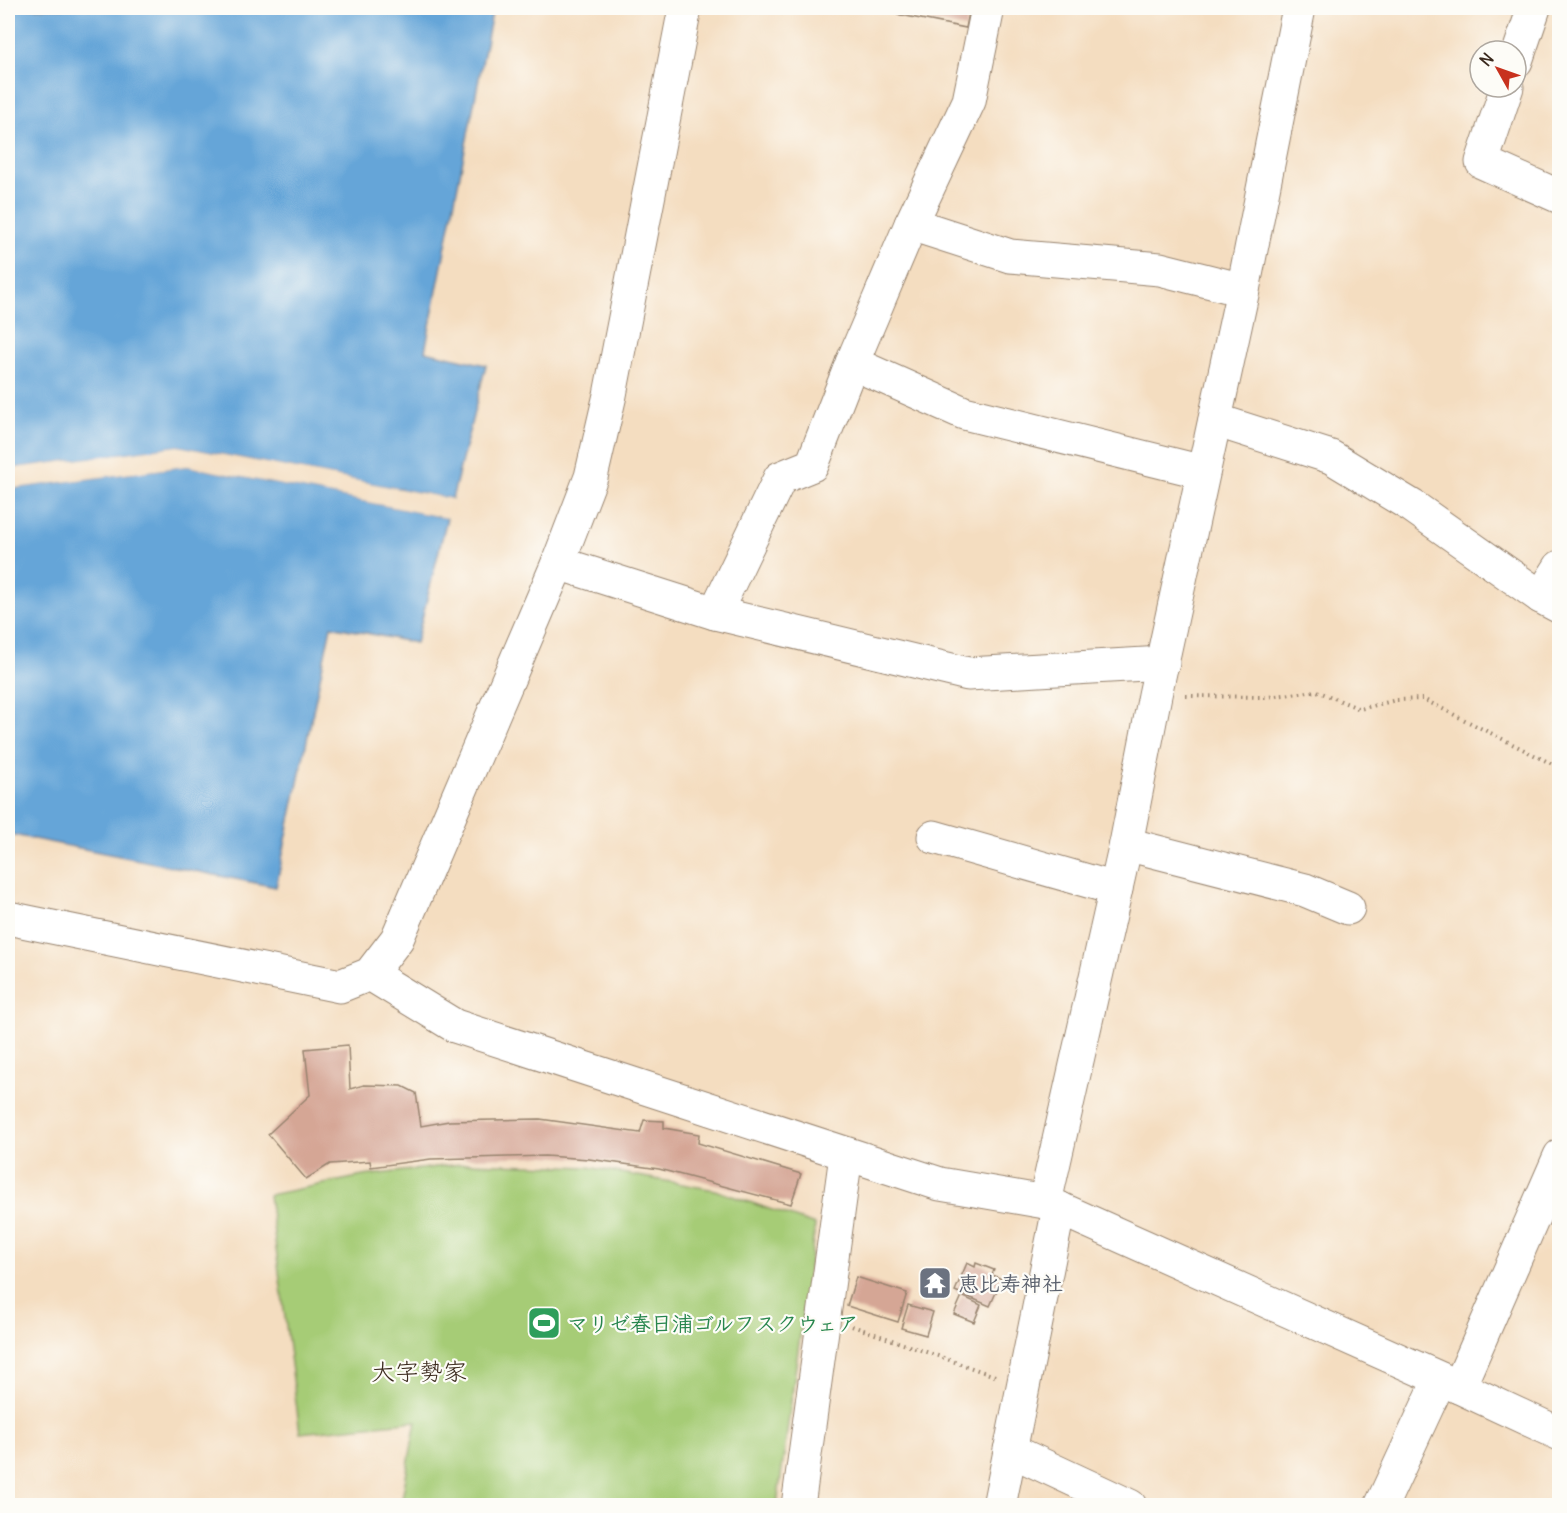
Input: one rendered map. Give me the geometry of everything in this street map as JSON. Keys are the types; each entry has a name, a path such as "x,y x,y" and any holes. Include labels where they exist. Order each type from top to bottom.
{"street":[{"path":"8,918 340,986 370,974 397,939 558,563 591,477 608,404 685,8"},
{"path":"716,613 780,478 812,465 911,224 969,101 988,8"},
{"path":"999,1506 1023,1386 1052,1205 1155,695 1243,290 1299,8"},
{"path":"1523,39 1534,8"},
{"path":"1503,99 1482,162 1560,198"},
{"path":"911,224 1010,256 1160,269 1243,290"},
{"path":"852,363 964,412 1203,472"},
{"path":"1215,420 1331,457 1412,506 1550,602 1560,567"},
{"path":"558,563 716,613 968,674 1163,663"},
{"path":"934,837 1116,889"},
{"path":"1126,844 1305,890 1348,908"},
{"path":"370,974 455,1026 940,1184 1052,1205 1560,1434"},
{"path":"798,1506 846,1155"},
{"path":"1381,1506 1449,1383 1560,1156"},
{"path":"1010,1450 1130,1506"}],"path":[{"path":"1155,695 1267,697 1317,691 1360,710 1396,700 1423,699 1560,768"},
{"path":"823,1316 1023,1386"}],"green space":[{"name":"マリゼ春日浦ゴルフスクウェア","path":"469,1163 588,1167 715,1190 815,1225 777,1505 401,1505 416,1421 300,1433 269,1195 363,1176"}],"water":[{"path":"8,8 493,8 425,351 486,365 452,499 178,446 8,469"},
{"path":"187,466 447,518 416,643 331,626 276,887 8,834 8,489"}],"pier":[{"path":"178,446 452,499 452,502 178,449 8,472 8,469"},
{"path":"188,463 448,515 447,518 187,466 8,489 8,486"}],"building":[{"path":"866,8 970,8 966,28"},
{"path":"348,1045 350,1089 364,1085 402,1086 416,1093 421,1126 449,1121 540,1119 640,1133 644,1120 664,1121 664,1128 699,1134 698,1143 801,1174 791,1204 659,1169 589,1159 545,1156 431,1159 371,1167 370,1161 330,1164 306,1179 268,1134 310,1095 305,1049"},
{"path":"967,1263 975,1267 976,1263 994,1270 992,1275 1002,1279 990,1306 955,1291"},
{"path":"856,1277 907,1293 898,1322 847,1306"},
{"path":"962,1296 981,1305 974,1322 954,1314"},
{"path":"908,1305 933,1312 926,1335 901,1328"}],"place":[{"name":"恵比寿神社","path":"935,1283"},
{"name":"マリゼ春日浦ゴルフスクウェア","path":"544,1323"}],"district":[{"name":"大字勢家","path":"419,1371"}]}
